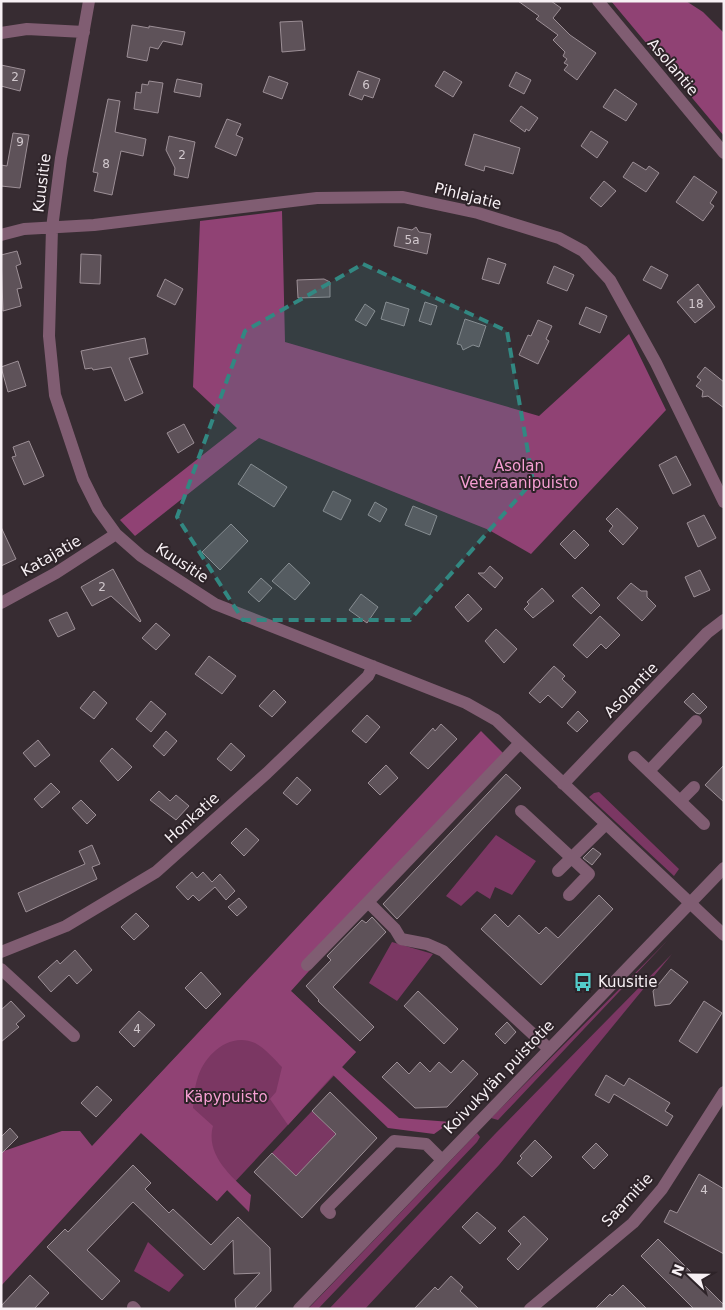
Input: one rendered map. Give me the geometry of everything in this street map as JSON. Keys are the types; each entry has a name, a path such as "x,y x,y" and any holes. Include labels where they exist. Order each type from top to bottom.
{"street":[{"name":"Kuusitie","path":"88,1 61,158 52,228 49,336 55,395 84,479 98,509 116,534 141,556 215,604 466,703 496,720 724,935"},
{"name":"Asolantie","path":"598,1 724,153"},
{"path":"1,33 27,29 84,32"},
{"name":"Pihlajatie","path":"1,235 24,229 52,228 317,198 403,197 478,213 559,238 584,251 610,280 656,363 724,502"},
{"name":"Katajatie","path":"1,603 56,573 116,534"},
{"name":"Asolantie","path":"563,784 707,633 724,620"},
{"name":"Honkatie","path":"1,952 66,926 156,872 283,758 368,676 373,666"},
{"path":"649,772 696,721"},
{"path":"308,965 520,743"},
{"path":"634,758 704,824"},
{"path":"680,802 694,787"},
{"path":"521,811 589,874 568,895"},
{"path":"558,871 606,824"},
{"name":"Koivukylän puistotie","path":"299,1309 724,868"},
{"path":"368,902 395,929 401,940 427,944 443,951 548,1049"},
{"path":"1,968 74,1036"},
{"name":"Saarnitie","path":"530,1309 633,1223 662,1189 724,1092"},
{"path":"330,1213 326,1209 380,1158 394,1141 426,1144 442,1160"}],"highlighted area":[{"path":"363,264 507,331 533,481 410,620 243,620 177,517 245,331"}],"green space":[{"path":"611,1 686,1 703,12 724,33 724,136"},
{"name":"Asolan Veteraanipuisto","path":"282,211 285,342 539,416 629,334 666,410 531,554 489,530 259,438 135,536 120,520 237,428 193,387 200,221"},
{"path":"481,731 504,754 291,991 356,1052 342,1067 399,1118 451,1122 434,1134 388,1128 333,1075 288,1125 270,1099 276,1092 282,1067 255,1043 236,1040 227,1043 211,1055 200,1071 195,1087 193,1108 213,1126 213,1146 216,1156 222,1165 251,1195 249,1212 227,1190 217,1201 141,1133 1,1286 1,1152 62,1131 80,1131 92,1146"},
{"path":"599,792 679,869 674,876 589,797"},
{"path":"496,835 536,861 512,895 495,887 490,899 477,891 461,906 446,896"},
{"path":"668,940 498,1120 491,1118"},
{"path":"392,942 433,954 397,1001 369,983"},
{"path":"672,954 499,1165 365,1309 329,1309 495,1134"},
{"name":"Käpypuisto","path":"263,965 356,1052 217,1201 121,1115"},
{"path":"312,1111 336,1134 296,1176 272,1153"},
{"path":"477,1133 480,1137 477,1142 318,1309 308,1309"},
{"path":"148,1242 184,1275 169,1292 134,1271"}],"building":[{"path":"518,1 551,1 561,8 553,18 570,35 596,53 577,80 564,70 568,65 564,63 567,59 563,56 565,52 553,40 558,35 536,19 539,16"},
{"path":"302,21 305,50 282,52 280,22"},
{"path":"132,25 185,32 182,45 163,41 158,49 150,47 147,61 127,57"},
{"path":"1,65 25,70 20,91 1,86"},
{"path":"358,71 380,79 373,98 364,95 362,100 349,95"},
{"path":"444,71 462,82 453,97 435,86"},
{"path":"516,72 531,80 524,94 509,86"},
{"path":"269,76 288,83 282,99 263,92"},
{"path":"177,79 202,84 200,97 174,92"},
{"path":"149,81 163,83 158,113 134,109 136,92 141,93 142,84 148,85"},
{"path":"615,89 637,104 626,121 603,107"},
{"path":"108,99 120,101 115,132 146,139 143,156 121,151 112,195 94,191 98,173 93,172"},
{"path":"521,106 538,118 529,131 526,129 525,132 510,121"},
{"path":"227,119 241,124 236,135 243,138 236,156 215,147"},
{"path":"591,131 608,142 597,158 581,146"},
{"path":"13,133 29,135 20,188 1,186 1,165 7,166"},
{"path":"474,134 520,148 513,174 485,166 484,171 465,165"},
{"path":"169,136 195,142 188,178 174,175 175,168 166,150"},
{"path":"633,162 646,170 649,166 659,173 646,192 623,177"},
{"path":"694,176 717,192 710,203 714,206 703,221 676,202"},
{"path":"604,181 616,191 601,207 590,198"},
{"path":"398,227 412,230 416,227 419,232 431,234 427,254 394,246"},
{"path":"17,251 21,264 16,266 22,288 17,289 21,306 3,311 1,255"},
{"path":"81,254 101,255 100,284 80,283"},
{"path":"488,258 506,264 499,284 482,279"},
{"path":"554,266 574,275 567,291 547,283"},
{"path":"651,266 668,275 661,289 643,280"},
{"path":"165,279 183,289 175,305 157,296"},
{"path":"324,279 330,282 330,297 298,298 297,280"},
{"path":"698,284 715,307 695,323 677,302"},
{"path":"386,302 409,309 404,326 381,319"},
{"path":"425,302 437,306 431,325 419,321"},
{"path":"365,304 375,311 366,326 355,320"},
{"path":"586,307 607,316 600,333 579,324"},
{"path":"465,319 486,326 479,347 473,345 463,350 461,345 457,344"},
{"path":"538,320 552,326 546,339 549,341 538,364 519,355 528,335 531,336"},
{"path":"145,338 148,354 129,358 143,393 125,401 111,367 93,370 92,368 85,369 81,351"},
{"path":"18,361 26,386 8,392 1,367"},
{"path":"705,367 724,382 724,408 708,396 702,397 703,391 696,386 701,380 697,377"},
{"path":"184,424 194,443 178,453 167,433"},
{"path":"29,441 44,476 24,485 12,457 16,456 13,447"},
{"path":"676,456 691,485 673,494 659,465"},
{"path":"251,464 287,487 274,507 238,484"},
{"path":"333,491 351,500 341,520 323,511"},
{"path":"375,502 387,509 380,522 368,515"},
{"path":"413,506 437,516 430,535 405,525"},
{"path":"617,508 638,528 623,545 609,531 613,526 606,519"},
{"path":"704,515 716,538 698,547 687,523"},
{"path":"231,524 248,541 220,570 202,552"},
{"path":"1,527 16,559 1,566"},
{"path":"574,530 589,545 575,559 560,544"},
{"path":"289,563 310,583 295,600 272,581"},
{"path":"490,566 503,578 495,588 478,573 484,573"},
{"path":"113,569 140,622 111,596 92,606 81,587"},
{"path":"700,570 710,590 694,597 685,577"},
{"path":"261,578 272,588 259,602 248,592"},
{"path":"631,583 641,591 647,591 647,597 656,606 642,621 617,598"},
{"path":"582,587 600,605 591,614 572,596"},
{"path":"542,588 554,601 533,618 524,609 529,604 527,602"},
{"path":"361,594 378,607 367,623 349,610"},
{"path":"468,594 482,609 468,622 455,607"},
{"path":"67,612 75,629 58,637 49,620"},
{"path":"600,616 620,635 606,649 601,644 587,658 573,645"},
{"path":"156,623 170,635 156,650 142,638"},
{"path":"496,629 517,649 504,663 485,641"},
{"path":"209,656 236,676 222,694 195,674"},
{"path":"554,666 565,676 562,679 576,692 562,708 548,695 540,703 529,693"},
{"path":"274,690 286,702 272,717 259,706"},
{"path":"94,691 107,703 94,719 80,708"},
{"path":"693,693 707,707 700,714 696,713 684,702"},
{"path":"151,701 166,714 151,732 136,719"},
{"path":"578,711 588,721 577,732 567,723"},
{"path":"367,715 380,727 366,743 352,731"},
{"path":"441,724 457,739 428,769 410,753 433,728 435,731"},
{"path":"166,731 177,741 164,756 153,746"},
{"path":"38,740 50,755 35,767 23,753"},
{"path":"231,743 245,756 231,771 217,759"},
{"path":"112,748 132,767 118,781 100,761"},
{"path":"386,765 398,778 380,795 368,783"},
{"path":"724,765 724,802 705,785"},
{"path":"506,774 521,788 397,919 383,904"},
{"path":"297,777 311,790 297,805 283,793"},
{"path":"51,783 60,792 42,808 34,799"},
{"path":"159,791 170,801 176,795 189,806 176,820 150,800"},
{"path":"81,800 96,815 87,824 72,808"},
{"path":"246,828 259,840 244,856 231,843"},
{"path":"92,845 100,864 92,867 97,879 26,912 18,893 85,864 79,851"},
{"path":"593,848 601,854 592,865 583,858"},
{"path":"192,872 197,878 203,872 212,882 220,874 235,891 226,900 215,887 199,901 193,895 188,900 176,887"},
{"path":"599,895 613,909 541,985 481,929 495,914 508,927 519,915 539,934 546,927 558,938"},
{"path":"239,898 247,907 237,916 228,907"},
{"path":"136,913 149,926 134,940 121,927"},
{"path":"372,917 386,932 333,987 374,1027 360,1041 318,1001 306,986 331,960 327,956 362,920 366,923"},
{"path":"75,950 92,970 77,984 69,975 51,992 38,977 57,960 60,964"},
{"path":"671,969 688,982 670,1004 655,1006 653,991"},
{"path":"201,972 221,994 206,1009 185,988"},
{"path":"418,991 458,1029 444,1044 404,1006"},
{"path":"11,1001 25,1016 16,1024 19,1027 1,1042 1,1010"},
{"path":"704,1001 722,1013 697,1053 679,1041"},
{"path":"139,1011 155,1025 134,1047 119,1032"},
{"path":"507,1022 516,1032 505,1044 495,1034"},
{"path":"463,1060 478,1074 447,1107 415,1108 382,1077 397,1062 409,1074 420,1062 430,1072 439,1062 451,1073"},
{"path":"606,1075 624,1086 629,1078 670,1103 665,1111 673,1116 667,1126 614,1094 609,1103 595,1095"},
{"path":"97,1086 112,1100 96,1117 81,1103"},
{"path":"330,1092 377,1138 302,1218 254,1172 272,1153 296,1176 336,1134 312,1111"},
{"path":"10,1128 18,1137 1,1154 1,1137"},
{"path":"535,1140 552,1157 532,1177 517,1163 522,1158 520,1156"},
{"path":"596,1143 608,1155 594,1169 582,1157"},
{"path":"133,1165 151,1183 145,1189 169,1213 173,1209 211,1245 238,1217 270,1248 271,1291 254,1309 236,1309 235,1299 260,1273 234,1274 233,1240 204,1270 133,1202 87,1250 120,1281 102,1300 47,1247 65,1229 68,1232"},
{"path":"699,1174 724,1189 724,1254 664,1222 670,1210 677,1213"},
{"path":"477,1212 496,1228 480,1244 462,1227"},
{"path":"524,1216 548,1239 518,1270 507,1259 521,1244 508,1231"},
{"path":"658,1239 724,1305 724,1309 694,1309 641,1256"},
{"path":"30,1275 49,1293 34,1309 1,1309 1,1306"},
{"path":"451,1276 463,1287 460,1291 479,1309 414,1309 435,1287 438,1290"},
{"path":"623,1285 647,1309 595,1309 610,1294 612,1296"}],"place":[{"name":"Kuusitie","path":"583,982"}]}
